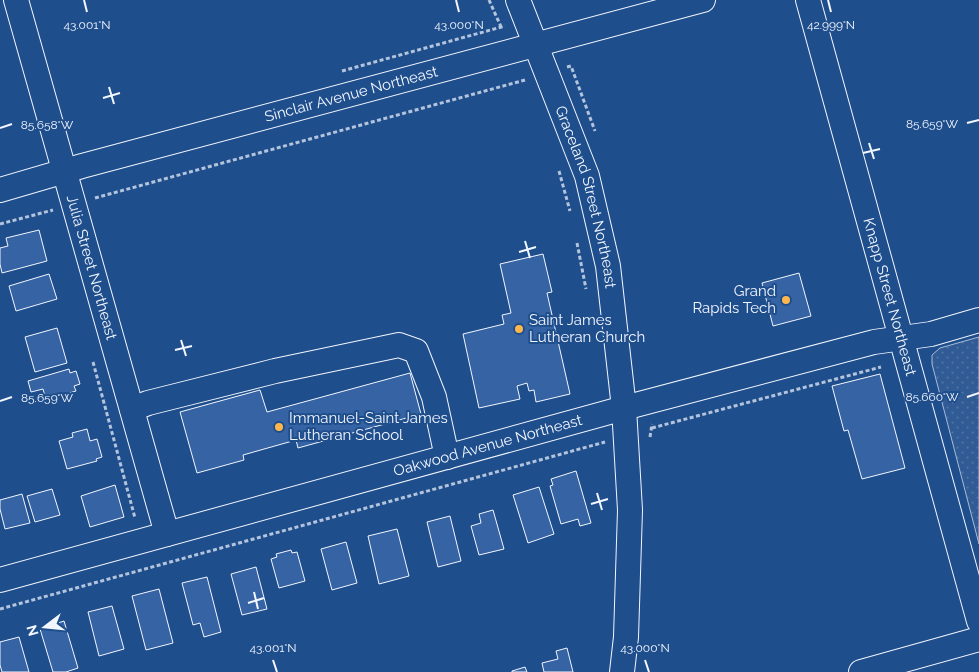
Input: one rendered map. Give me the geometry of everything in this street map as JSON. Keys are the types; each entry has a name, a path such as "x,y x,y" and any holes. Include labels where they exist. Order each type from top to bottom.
{"street":[{"name":"Julia Street Northeast","path":"16,0 63,171 168,534"},
{"name":"Graceland Street Northeast","path":"518,0 536,45 535,79 587,176 608,266 624,408 630,510 626,637 622,672"},
{"name":"Sinclair Avenue Northeast","path":"0,190 63,171 536,45 658,6 703,0"},
{"name":"Knapp Street Northeast","path":"808,0 979,621"},
{"name":"Oakwood Avenue Northeast","path":"0,580 624,408 874,342 930,334 979,320"},
{"path":"132,409 148,403 275,371 399,345 416,351 434,397 447,457"},
{"path":"861,672 979,639"}],"path":[{"path":"490,0 522,74 535,79"},
{"path":"0,224 535,79 571,66"},
{"path":"558,168 570,214"},
{"path":"576,239 587,295"},
{"path":"0,609 881,367"},
{"path":"599,415 601,443 605,449"}],"shaded area":[{"path":"979,337 979,544 932,364 932,355 940,348"}],"building":[{"path":"39,230 47,261 2,273 0,248 8,246 6,238"},
{"name":"Saint James Lutheran Church","path":"543,254 552,292 547,293 570,394 536,402 534,390 529,391 527,383 517,386 520,399 479,408 463,334 504,324 502,315 511,313 500,264"},
{"name":"Grand Rapids Tech","path":"799,273 811,316 773,326 762,283"},
{"path":"49,274 57,299 16,311 9,286"},
{"path":"57,328 67,363 35,372 25,337"},
{"path":"69,369 70,373 76,371 80,384 74,386 76,391 46,400 43,389 31,392 28,381"},
{"name":"Immanuel-Saint James Lutheran School","path":"410,373 421,414 298,448 296,440 243,455 244,460 197,473 180,412 260,390 267,412"},
{"path":"880,374 905,468 862,479 848,430 844,431 832,386"},
{"path":"87,429 90,441 97,439 102,457 96,459 97,461 67,469 59,441 73,437 72,433"},
{"path":"576,471 591,523 580,526 578,519 561,524 550,486 553,485 551,479"},
{"path":"115,485 124,517 90,527 81,496"},
{"path":"539,487 554,534 528,543 513,495"},
{"path":"52,489 60,515 35,522 27,496"},
{"path":"22,494 30,523 5,529 0,509 0,500"},
{"path":"493,510 504,549 479,555 471,526 481,523 479,514"},
{"path":"450,516 461,561 438,567 427,522"},
{"path":"397,529 409,576 379,584 368,536"},
{"path":"346,542 357,583 332,590 321,549"},
{"path":"291,550 292,553 297,552 305,581 279,588 271,559 277,557 276,554"},
{"path":"256,567 267,609 242,615 231,574"},
{"path":"207,577 221,632 204,637 200,623 193,625 182,583"},
{"path":"159,589 173,643 146,650 132,596"},
{"path":"112,606 124,649 99,656 88,612"},
{"path":"64,621 78,668 66,672 53,672 40,629"},
{"path":"19,637 29,672 2,672 0,665 0,642"},
{"path":"567,648 573,672 544,672 542,663 558,659 556,651"},
{"path":"525,667 527,672 512,672 512,671"}],"place":[{"name":"Grand Rapids Tech","path":"786,300"},
{"name":"Saint James Lutheran Church","path":"519,329"},
{"name":"Immanuel-Saint James Lutheran School","path":"279,427"}]}
